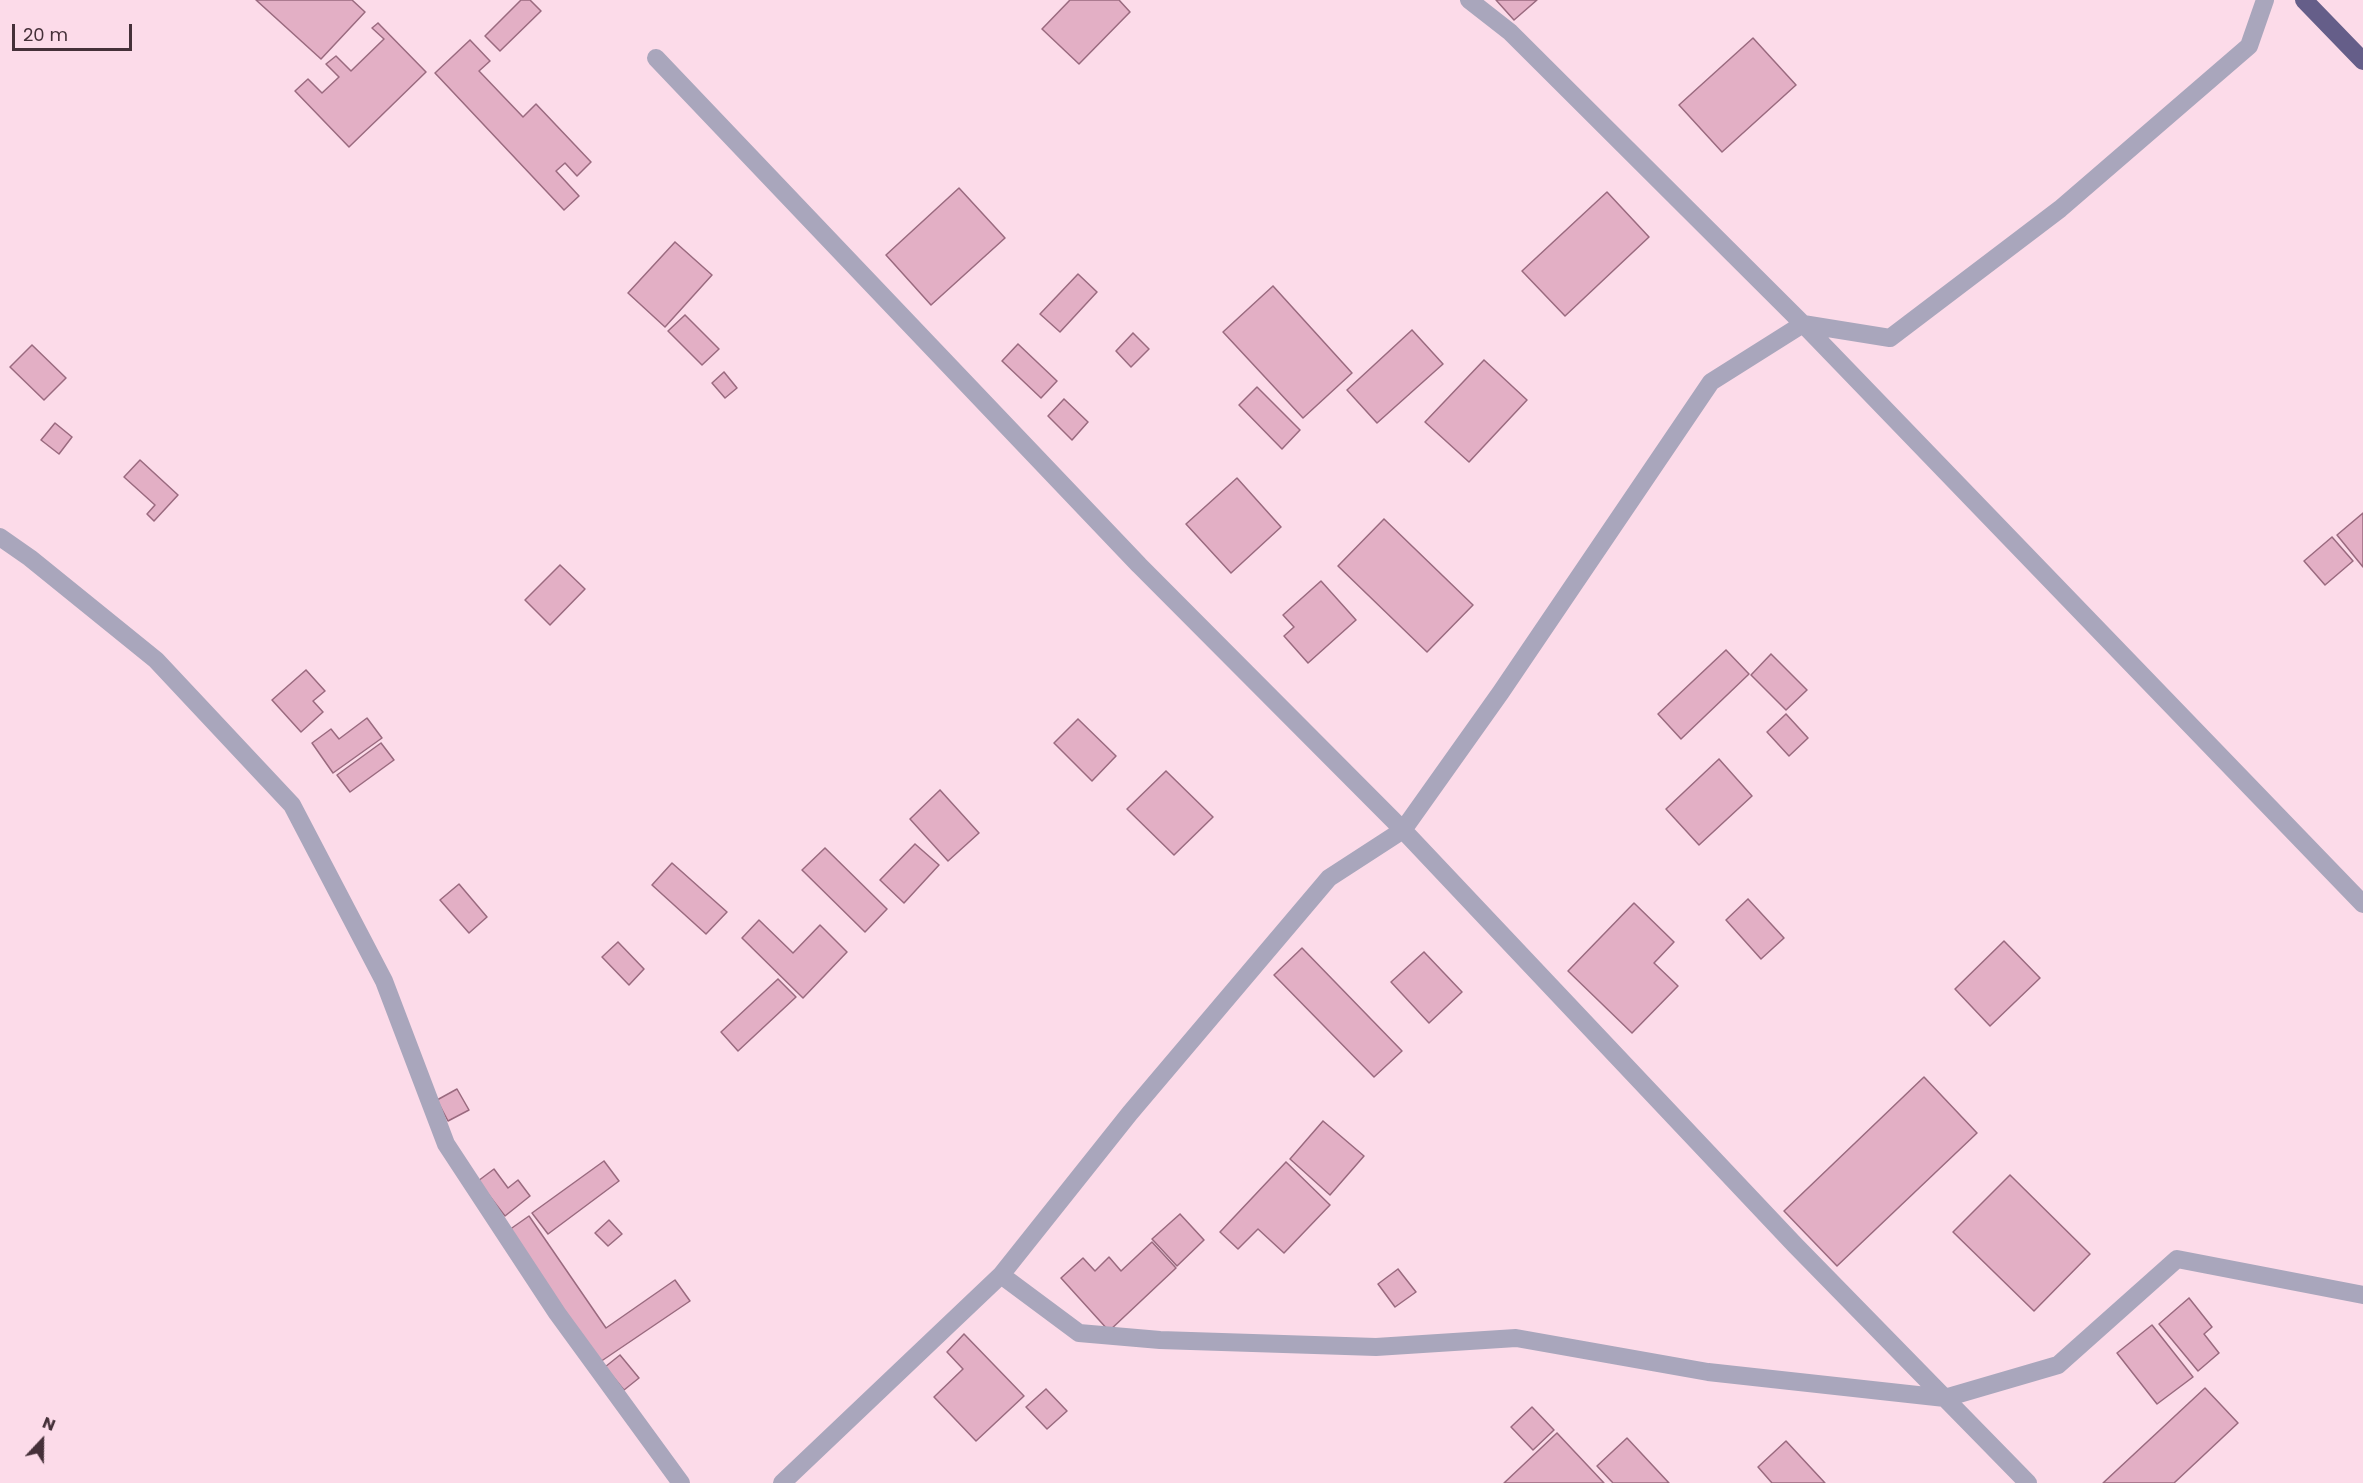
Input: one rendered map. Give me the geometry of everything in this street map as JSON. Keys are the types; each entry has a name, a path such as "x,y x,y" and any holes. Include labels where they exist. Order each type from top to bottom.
{"highway":[{"path":"2304,0 2363,61"}],"street":[{"path":"1469,0 1510,32 1803,324 2363,904"},
{"path":"782,1483 1001,1275 1130,1113 1329,878 1403,830 1501,692 1711,382 1803,324 1890,338 2060,209 2249,46 2265,0"},
{"path":"656,58 1139,564 1403,830 1786,1236 2028,1483"},
{"path":"0,537 30,558 156,660 292,805 384,981 446,1144 557,1313 681,1483"},
{"path":"1001,1275 1079,1333 1160,1340 1376,1347 1516,1338 1708,1372 1944,1398 2058,1365 2177,1259 2363,1295"}],"building":[{"path":"256,0 352,0 365,12 321,59"},
{"path":"521,0 530,0 541,11 500,51 485,36"},
{"path":"1070,0 1119,0 1130,12 1079,64 1042,29"},
{"path":"1496,0 1537,0 1514,20"},
{"path":"378,23 426,72 349,147 295,91 308,79 322,93 339,77 326,64 336,56 351,71 384,39 372,28"},
{"path":"1753,38 1796,85 1722,152 1679,105"},
{"path":"470,40 490,61 479,71 523,117 536,104 591,162 577,176 565,163 556,171 579,196 564,210 435,73"},
{"path":"959,188 1005,238 931,305 886,255"},
{"path":"1607,192 1649,237 1565,316 1522,271"},
{"path":"675,242 712,275 665,327 628,293"},
{"path":"1078,274 1097,292 1060,332 1040,314"},
{"path":"1273,286 1352,373 1303,418 1223,332"},
{"path":"685,315 719,349 702,365 668,331"},
{"path":"1412,330 1443,364 1377,423 1347,390"},
{"path":"1133,333 1149,349 1131,367 1116,351"},
{"path":"1018,344 1057,381 1041,398 1002,361"},
{"path":"32,345 66,378 44,400 10,367"},
{"path":"1484,360 1527,400 1469,462 1425,422"},
{"path":"724,372 737,388 725,398 712,383"},
{"path":"1257,387 1300,430 1282,449 1239,405"},
{"path":"1064,399 1088,422 1072,440 1048,416"},
{"path":"55,423 72,437 59,454 41,440"},
{"path":"140,460 178,495 154,521 147,514 155,505 124,477"},
{"path":"1237,478 1281,527 1231,573 1186,524"},
{"path":"2363,513 2363,567 2337,535"},
{"path":"1384,519 1473,605 1427,652 1338,566"},
{"path":"2332,537 2353,561 2325,585 2304,561"},
{"path":"560,565 585,589 550,625 525,600"},
{"path":"1321,581 1356,620 1308,663 1284,636 1294,627 1283,615"},
{"path":"1726,650 1749,674 1681,739 1658,714"},
{"path":"1771,654 1807,690 1786,710 1751,675"},
{"path":"306,670 325,691 313,701 323,712 301,732 272,700"},
{"path":"1786,714 1808,738 1789,756 1767,732"},
{"path":"367,718 382,738 333,773 312,743 331,729 339,739"},
{"path":"1078,719 1116,756 1092,781 1054,743"},
{"path":"381,743 394,760 350,792 337,775"},
{"path":"1719,759 1752,796 1699,845 1666,809"},
{"path":"1166,771 1213,817 1174,855 1127,809"},
{"path":"940,790 979,833 948,861 910,819"},
{"path":"915,844 939,865 904,903 880,880"},
{"path":"825,848 887,909 865,932 802,870"},
{"path":"672,863 727,912 706,934 652,885"},
{"path":"459,884 487,917 469,933 440,900"},
{"path":"1748,899 1784,938 1761,959 1726,920"},
{"path":"1634,903 1674,942 1654,963 1678,986 1632,1033 1568,971"},
{"path":"759,920 793,953 820,925 847,952 803,998 742,938"},
{"path":"2004,941 2040,978 1990,1026 1955,989"},
{"path":"618,942 644,969 629,985 602,957"},
{"path":"1302,948 1402,1051 1374,1077 1274,975"},
{"path":"1424,952 1462,992 1429,1023 1391,982"},
{"path":"778,979 796,997 738,1051 721,1032"},
{"path":"1924,1077 1977,1133 1837,1266 1784,1211"},
{"path":"457,1089 469,1110 448,1121 437,1100"},
{"path":"1323,1121 1364,1156 1330,1195 1290,1159"},
{"path":"604,1161 619,1181 548,1234 532,1213"},
{"path":"1286,1162 1330,1205 1284,1253 1258,1229 1238,1249 1220,1232"},
{"path":"494,1169 508,1188 518,1180 530,1196 505,1216 478,1181"},
{"path":"2010,1175 2090,1254 2034,1311 1953,1232"},
{"path":"1180,1214 1204,1240 1177,1266 1152,1239"},
{"path":"529,1216 606,1328 675,1280 690,1301 600,1362 509,1230"},
{"path":"609,1220 622,1234 608,1246 595,1233"},
{"path":"1152,1242 1176,1268 1109,1331 1061,1278 1083,1258 1095,1271 1109,1257 1121,1271"},
{"path":"1398,1269 1416,1292 1395,1307 1378,1284"},
{"path":"2189,1298 2212,1327 2204,1334 2219,1353 2198,1371 2159,1324"},
{"path":"2152,1325 2193,1377 2157,1404 2117,1353"},
{"path":"964,1334 1024,1396 976,1441 934,1397 963,1369 947,1352"},
{"path":"620,1355 639,1378 624,1390 605,1367"},
{"path":"2205,1388 2238,1423 2174,1483 2103,1483"},
{"path":"1046,1389 1067,1411 1047,1429 1026,1407"},
{"path":"1532,1407 1554,1430 1533,1450 1511,1427"},
{"path":"1557,1433 1604,1483 1504,1483"},
{"path":"1627,1438 1669,1483 1613,1483 1597,1466"},
{"path":"1786,1441 1825,1483 1772,1483 1758,1467"}]}
